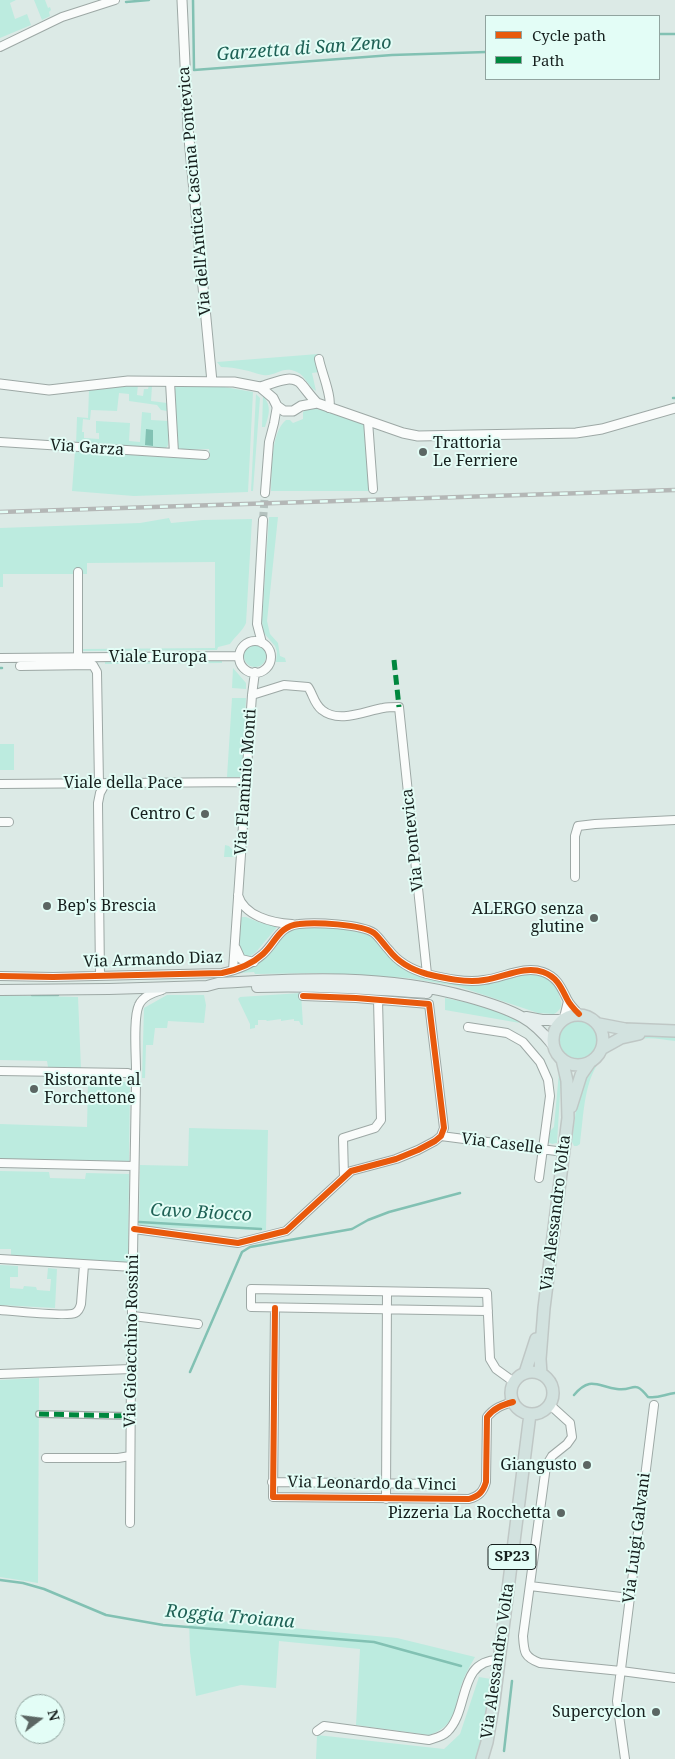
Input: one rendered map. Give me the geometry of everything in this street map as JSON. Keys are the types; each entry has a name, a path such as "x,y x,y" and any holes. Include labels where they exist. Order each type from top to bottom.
{"main road":[{"name":"Via Armando Diaz","path":"0,990 207,986 218,983 290,978 373,981 426,987 466,996 500,1007 522,1017 539,1029 553,1045"},
{"name":"Via Armando Diaz","path":"356,993 373,981"},
{"name":"Via Armando Diaz","path":"207,986 217,989 292,986 356,993 416,992 466,996"},
{"path":"599,1024 604,1036 603,1048 598,1056 590,1062 575,1065 562,1059 556,1052 553,1045 554,1031 563,1019 579,1014 589,1016 599,1024 625,1029 659,1032"},
{"name":"Via Armando Diaz","path":"522,1017 542,1020 563,1019"},
{"path":"603,1048 621,1038 675,1031"},
{"name":"Via Alessandro Volta","path":"549,1404 552,1391 551,1384 541,1374 540,1359 544,1308 568,1118 567,1081 562,1059"},
{"name":"Via Alessandro Volta","path":"568,1118 578,1082 590,1062"},
{"name":"Via Alessandro Volta","path":"525,1373 544,1308"},
{"path":"541,1374 530,1372 519,1376 514,1382 511,1395 517,1408 530,1414 541,1412 549,1404"},
{"name":"Via Alessandro Volta","path":"482,1759 487,1742 499,1660 530,1414"}],"street":[{"path":"0,47 62,17 115,0"},
{"name":"Via dell'Antica Cascina Pontevica","path":"182,0 188,128 212,382"},
{"path":"319,359 331,404 329,408"},
{"path":"0,384 49,390 128,381 234,382 260,387 288,378 298,381 317,403 418,436 562,434 602,429 673,408"},
{"path":"170,382 174,453"},
{"path":"265,493 269,442 274,423 274,389 278,382"},
{"path":"260,387 280,409 289,411"},
{"path":"301,406 305,398 304,389"},
{"path":"274,423 289,411 301,406 317,403"},
{"path":"368,421 373,488"},
{"name":"Via Garza","path":"0,442 205,455"},
{"path":"257,624 262,643 268,649 270,658 264,670 255,672 244,668 239,656 244,646 250,642 257,624 263,520"},
{"path":"78,572 78,658"},
{"path":"250,642 262,643"},
{"name":"Viale Europa","path":"0,658 239,656"},
{"name":"Viale Europa","path":"20,666 93,665 97,672 102,784"},
{"name":"Via Flaminio Monti","path":"233,970 255,672"},
{"name":"Via Pontevica","path":"252,695 284,686 308,686 317,705 322,710 336,715 356,715 380,708 399,707 428,974"},
{"name":"Viale della Pace","path":"0,784 247,782"},
{"path":"100,976 98,803 102,784"},
{"path":"575,877 575,836 578,826 675,820"},
{"path":"0,822 9,822"},
{"path":"238,891 240,901 247,910 279,923 352,926 365,929 374,934 400,960 428,974 481,981 528,970 550,974 557,980 568,1001 579,1014"},
{"path":"236,918 239,912 247,910"},
{"path":"279,923 280,932"},
{"name":"Via Armando Diaz","path":"0,976 100,976 216,973 233,970 254,962 265,952 280,932 294,924"},
{"path":"234,944 241,959 254,962"},
{"name":"Via Gioacchino Rossini","path":"130,1523 136,1016 138,1005 143,999 153,993 171,987"},
{"path":"405,1002 416,992"},
{"path":"354,1008 356,993"},
{"name":"Via Armando Diaz","path":"303,996 356,993 378,1000 429,1004 444,1128 440,1136"},
{"path":"344,1177 343,1138 375,1128 381,1120 378,1000"},
{"path":"563,1019 568,1001"},
{"path":"468,1027 507,1033 523,1042 540,1062 548,1080 550,1096 539,1178"},
{"path":"0,1071 128,1073 134,1076"},
{"path":"134,1229 238,1244 270,1236 286,1231 299,1221 351,1171 396,1159 418,1150 440,1136"},
{"name":"Via Caselle","path":"440,1136 564,1152"},
{"path":"0,1163 134,1166"},
{"path":"0,1259 133,1267"},
{"path":"0,1310 53,1314 77,1313 81,1304 84,1265"},
{"path":"488,1311 251,1307 251,1289 487,1293 488,1311 490,1359 496,1369 514,1382"},
{"path":"294,1291 294,1308"},
{"path":"386,1499 387,1292"},
{"path":"272,1482 275,1308"},
{"path":"133,1316 198,1324"},
{"path":"0,1374 131,1369"},
{"name":"Via Leonardo da Vinci","path":"432,1484 272,1482 273,1497 386,1499 469,1499 477,1497 484,1490 486,1482 488,1418 492,1411 513,1402"},
{"name":"Via Alessandro Volta","path":"549,1404 570,1423 572,1437 567,1444 552,1456 546,1466 534,1543 523,1636 524,1651 530,1660 540,1663 620,1671"},
{"name":"Via Luigi Galvani","path":"625,1759 617,1708 620,1671 654,1405"},
{"path":"39,1414 130,1416"},
{"path":"46,1458 118,1458 130,1456"},
{"path":"530,1586 629,1598"},
{"path":"317,1731 324,1726 429,1740 438,1737 446,1732 457,1715 472,1673 480,1664 488,1660 499,1660"},
{"path":"620,1671 675,1678"}],"shaded area":[{"path":"0,0 16,0 10,3 15,19 27,14 31,25 0,38"},
{"path":"34,0 45,0 48,8 50,7 51,10 49,12 50,16 42,20"},
{"path":"318,354 319,372 312,373 316,391 305,378 292,370 283,370 263,375 221,367 217,362"},
{"path":"138,384 137,395 143,396 144,389 148,389 149,385 152,386 151,401 167,403 167,411 161,410 157,405 129,401 129,394 119,393 117,411 91,410 90,420 83,419 82,432 84,432 84,438 99,439 99,433 96,433 96,421 130,423 129,441 140,442 142,412 151,413 151,420 169,421 168,445 165,450 76,446 77,417 88,418 89,390"},
{"path":"207,384 253,392 248,492 134,496 72,491 75,451 175,458 210,458 209,449 177,450 176,386"},
{"path":"256,394 260,398 253,491 251,491"},
{"path":"263,396 269,407 265,427 262,427"},
{"path":"309,408 323,410 366,424 372,491 271,491 274,443 277,434 286,420 290,420 293,423 303,419 303,412"},
{"path":"146,429 153,430 153,446 145,445"},
{"path":"269,517 278,517 267,621 270,634 278,643 280,656 285,658 286,662 276,662 277,652 275,646 263,632 262,620"},
{"path":"169,518 171,523 252,519 246,623 230,644 218,647 217,650 83,651 82,649 215,648 215,562 87,563 87,574 3,574 3,587 0,587 0,528 140,523"},
{"path":"255,645 263,648 266,656 263,664 255,667 247,664 244,656 247,648"},
{"path":"222,661 222,663 105,664 105,662"},
{"path":"233,668 246,683 246,689 232,688"},
{"path":"232,698 246,698 242,775 240,777 227,777"},
{"path":"0,744 14,744 14,770 0,770"},
{"path":"225,845 229,846 235,853 234,857 224,857"},
{"path":"242,917 278,926 256,952 246,959 238,949"},
{"path":"315,927 358,930 374,938 387,955 398,964 477,984 525,974 536,974 546,977 554,985 561,1001 561,1007 554,1014 538,1013 457,986 408,978 322,973 239,973 285,932 298,928"},
{"path":"301,993 303,1025 299,1021 294,1021 294,1019 281,1021 281,1019 258,1020 258,1025 250,1029 250,1024 238,999 240,997"},
{"path":"0,995 78,997 81,1068 48,1067 47,1061 0,1060"},
{"path":"167,995 204,995 206,1005 204,1023 168,1021 167,1028 155,1028 153,1045 146,1045 145,1078 142,1078 144,1008"},
{"path":"445,998 503,1013 520,1023 445,1010"},
{"path":"582,1019 589,1022 595,1028 598,1039 597,1047 589,1056 582,1059 574,1059 567,1056 559,1047 558,1035 561,1028 570,1020"},
{"path":"675,1034 675,1041 653,1038 640,1039 621,1044 607,1053 598,1064 591,1078 584,1110 580,1144 574,1146 572,1142 576,1109 590,1067 611,1046 640,1036"},
{"path":"559,1072 561,1078 557,1143 552,1144 548,1142 548,1133 554,1127"},
{"path":"88,1081 128,1082 130,1085 129,1161 0,1160 0,1124 87,1127"},
{"path":"189,1128 268,1130 266,1230 139,1227 140,1165 188,1166"},
{"path":"0,1171 49,1172 50,1178 85,1179 86,1173 129,1174 128,1262 11,1256 11,1249 0,1249"},
{"path":"0,1265 18,1266 18,1277 10,1277 10,1288 23,1289 24,1286 50,1291 51,1279 47,1279 48,1268 57,1269 55,1308 0,1305"},
{"path":"39,1378 38,1583 0,1577 0,1380"},
{"path":"189,1618 397,1638 475,1657 461,1686 455,1709 449,1722 438,1731 429,1735 356,1725 360,1649 279,1641 276,1688 241,1685 196,1696 190,1652"},
{"path":"479,1677 491,1679 481,1742 476,1759 316,1759 317,1735 444,1749 460,1734"}],"waterway":[{"name":"Garzetta di San Zeno","path":"126,2 149,0"},
{"name":"Garzetta di San Zeno","path":"193,0 194,70 392,55 485,52"},
{"name":"Garzetta di San Zeno","path":"660,34 675,34"},
{"path":"32,995 58,995"},
{"path":"190,1372 242,1252 250,1247 352,1229 389,1212 460,1193"},
{"name":"Cavo Biocco","path":"139,1222 261,1229"},
{"name":"Cavo Biocco","path":"574,1395 589,1384 617,1389 636,1387 648,1397 675,1393"},
{"name":"Roggia Troiana","path":"0,1580 23,1583 44,1589 106,1615 163,1625 374,1642 461,1666"},
{"name":"Roggia Troiana","path":"504,1751 512,1681"}],"tunnel":[{"path":"263,520 265,493"}],"railway":[{"path":"0,512 675,490"}],"marked path":[{"path":"394,660 399,707"},
{"path":"39,1414 130,1416"}],"cycle path":[{"path":"0,976 53,977 222,973 238,969 254,961 263,954 282,931 292,925 316,923 368,930 374,933 401,962 416,970 434,976 455,980 477,981 528,970 543,972 558,983 579,1014"},
{"path":"134,1229 238,1243 286,1231 351,1171 396,1159 418,1150 441,1136 444,1128 429,1004 303,996"},
{"path":"275,1308 273,1497 472,1498 480,1493 486,1482 487,1417 498,1407 513,1402"}],"place":[{"name":"Trattoria Le Ferriere","path":"423,452"},
{"name":"Centro C","path":"205,814"},
{"name":"Bep's Brescia","path":"47,906"},
{"name":"ALERGO senza glutine","path":"594,918"},
{"name":"Ristorante al Forchettone","path":"34,1089"},
{"name":"Giangusto","path":"587,1465"},
{"name":"Pizzeria La Rocchetta","path":"561,1513"},
{"name":"Supercyclon","path":"656,1712"}]}
